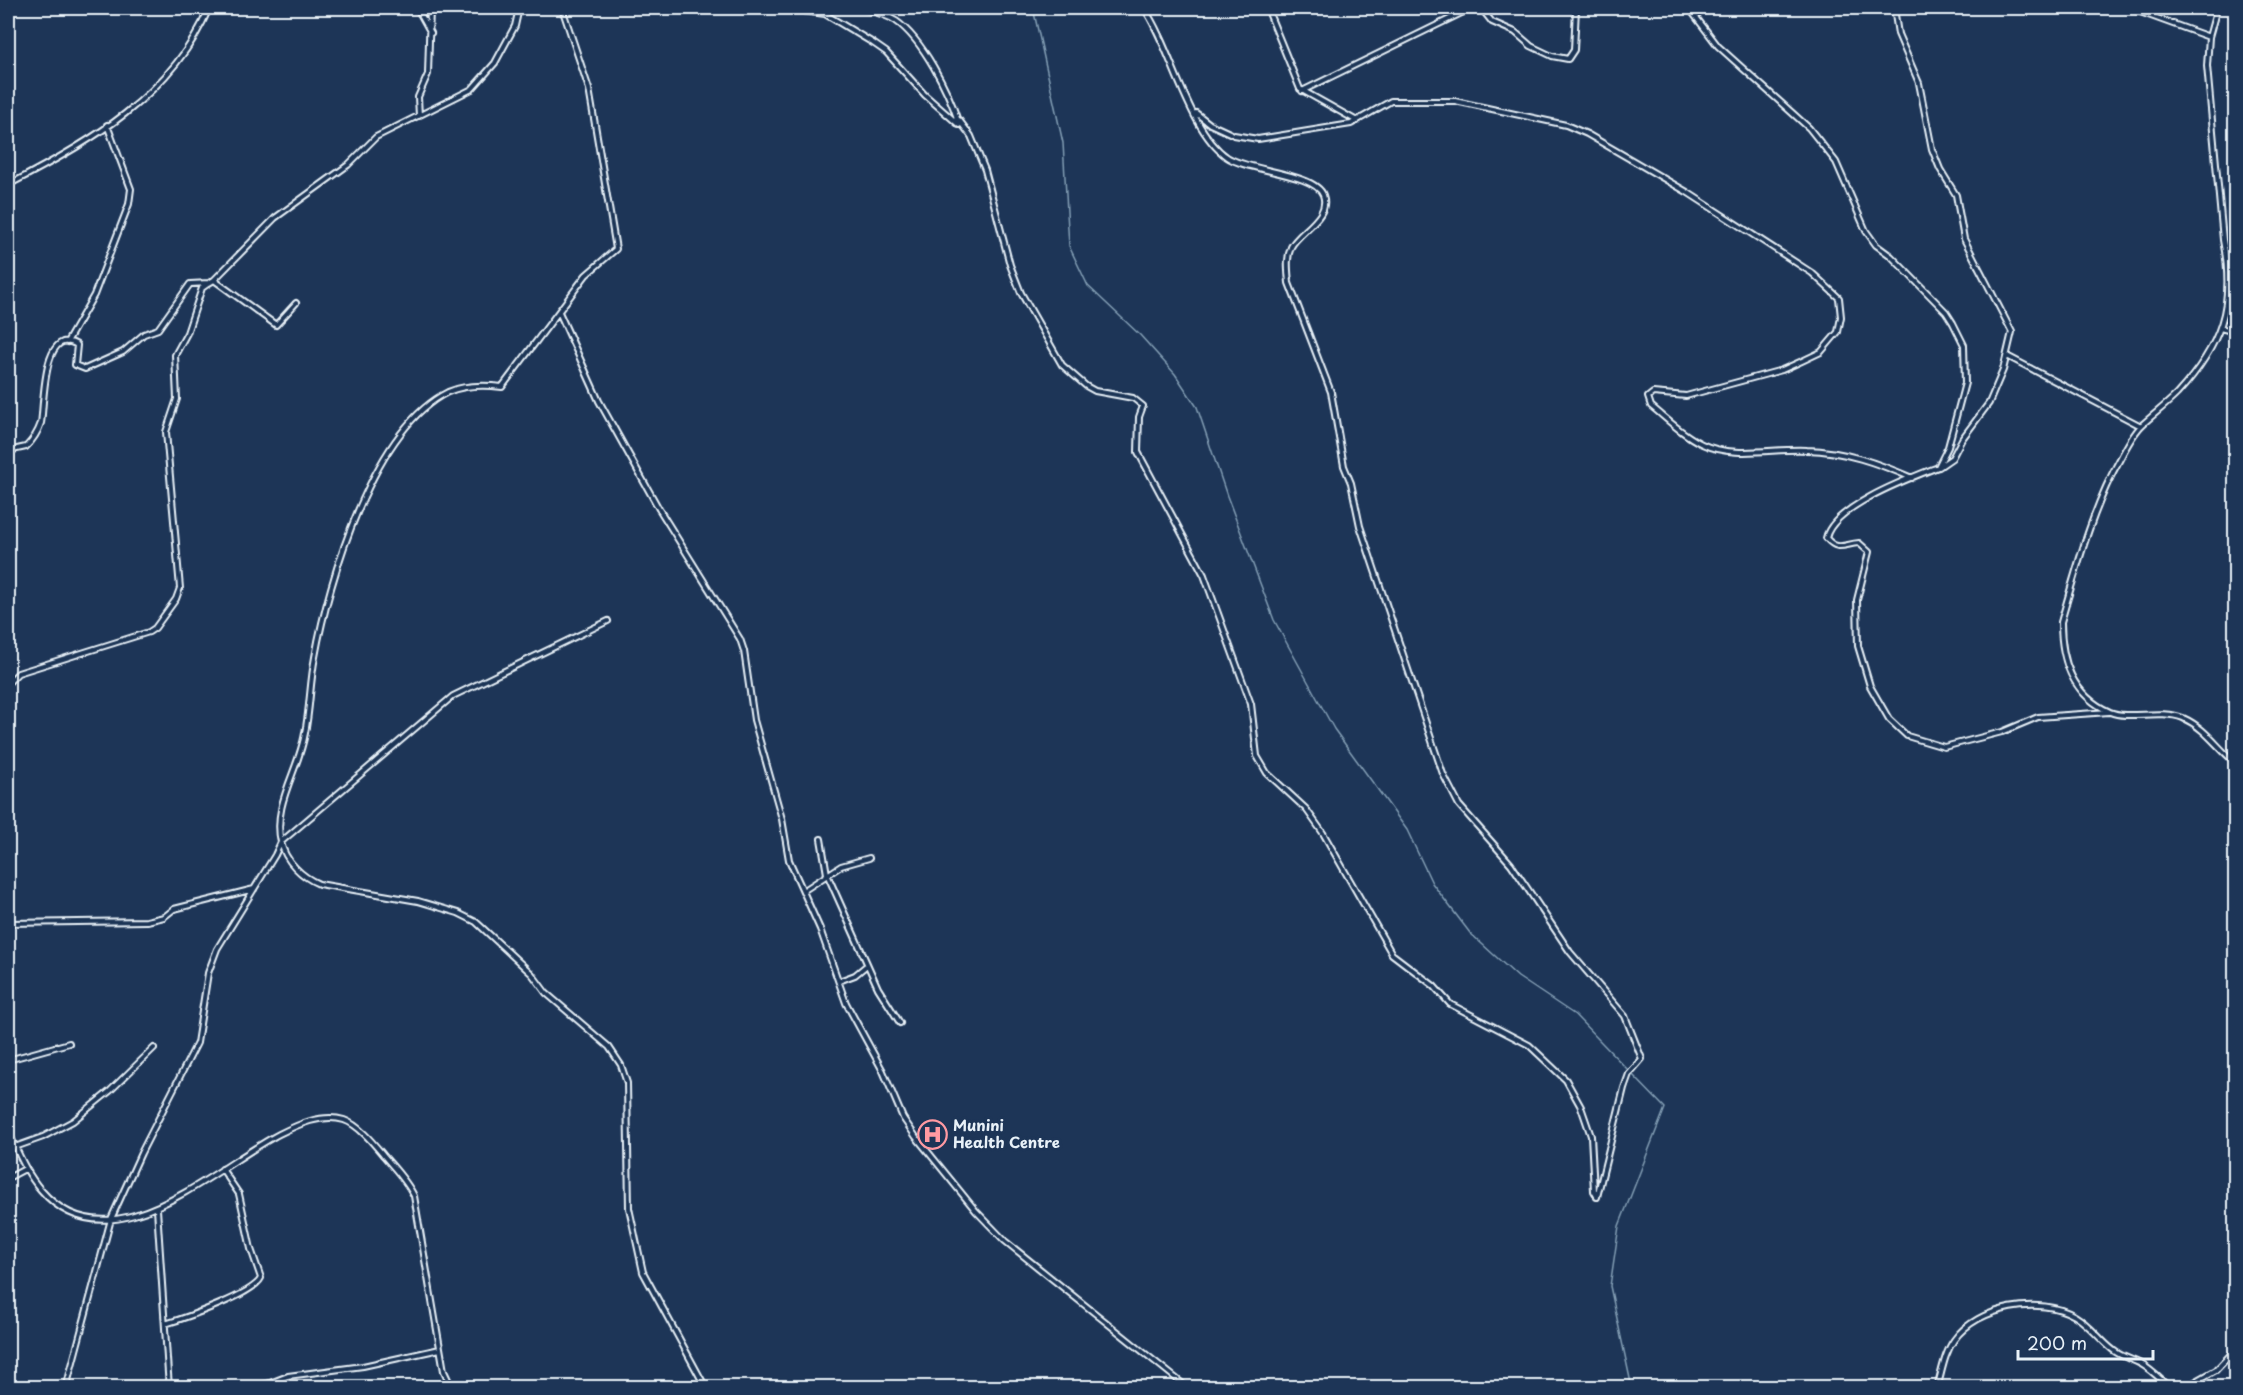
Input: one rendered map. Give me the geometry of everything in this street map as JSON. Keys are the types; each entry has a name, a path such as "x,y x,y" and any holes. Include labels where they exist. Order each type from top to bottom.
{"street":[{"path":"8,185 59,159 140,104 153,91 195,36 209,8"},
{"path":"417,8 431,34"},
{"path":"419,116 418,97 428,74 430,8"},
{"path":"8,683 18,673 149,632 155,628 178,594 166,432 177,399 175,355 187,333 202,288 214,280 275,218 348,165 376,137 472,89 506,44 515,26 519,8"},
{"path":"562,8 589,90 617,245 613,252 586,275 502,387 459,388 447,393 405,429 376,470 338,566 321,630 298,765 282,800 280,842 296,869 307,879 319,885 418,900 458,913 476,922 532,974 546,993 609,1047 621,1065 627,1083 629,1208 643,1272 706,1388"},
{"path":"781,8 825,14 873,43 886,52 925,95 959,125"},
{"path":"860,8 895,20 909,33 931,64 959,125"},
{"path":"959,125 959,120 971,136 985,171 1010,266 1021,293 1062,365 1095,391 1133,398 1143,406 1139,417 1138,453 1204,575 1251,704 1257,756 1267,773 1306,809 1323,833 1392,954 1434,986 1450,1004 1529,1045 1566,1080 1587,1121 1591,1136 1594,1191 1597,1197 1624,1088 1629,1074 1642,1059 1625,1016 1570,952 1510,864 1459,805 1443,774 1360,526 1352,483 1344,466 1331,392 1289,283 1287,267 1292,244 1317,219 1323,195 1313,185 1285,174 1236,163 1212,146 1144,8"},
{"path":"1267,8 1302,91 1358,121"},
{"path":"1302,91 1472,8"},
{"path":"1481,8 1492,22 1515,32 1531,46 1552,56 1568,59 1574,50 1576,8"},
{"path":"1689,8 1718,46 1786,104 1816,136 1836,162 1866,231 1953,323 1964,345 1965,382 1948,447 1938,467"},
{"path":"1894,8 1898,34 1919,83 1932,149 1940,169 1956,195 1964,239 2011,329 2007,356 1989,403 1962,439 1952,458 1858,505 1833,524 1827,538 1835,547 1841,548 1859,543 1869,552 1857,600 1858,646 1870,686 1896,728 1907,736 1944,747 1989,737 2038,717 2109,712 2163,713 2186,719 2201,729 2235,763"},
{"path":"2129,8 2209,36"},
{"path":"2109,712 2081,690 2070,676 2064,661 2061,622 2093,516 2119,460 2141,426 2161,409 2202,366 2220,328 2227,303 2227,261 2209,96 2209,36 2217,8"},
{"path":"1194,111 1210,124 1246,138 1327,130 1358,121 1391,101 1455,101 1542,119 1587,134 1696,198 1828,285 1839,298 1840,326 1838,332 1821,352 1782,370 1686,396 1653,393 1648,397 1651,406 1704,445 1752,452 1808,450 1847,455 1882,464 1912,478"},
{"path":"8,451 26,447 37,432 42,419 48,362 61,345 67,342 94,296 129,204 131,189 107,125"},
{"path":"214,280 276,325 296,303"},
{"path":"67,342 77,345 75,365 85,369 94,366 123,352 144,334 158,329 190,285 209,283"},
{"path":"559,312 599,401 659,509 740,639 744,651 754,720 782,819 788,854 846,1003 883,1071 903,1118 976,1211 1010,1245 1188,1388"},
{"path":"2220,328 2235,332"},
{"path":"2007,356 2141,426"},
{"path":"66,1388 111,1219 141,1153 197,1043 208,973 217,949 255,889 280,842 453,696 608,621"},
{"path":"821,839 827,874 867,965 900,1023"},
{"path":"803,891 827,874 850,863 869,858"},
{"path":"8,923 147,921 164,917 174,909 255,889"},
{"path":"839,981 855,975 867,965"},
{"path":"8,1060 69,1042"},
{"path":"15,1147 43,1137 73,1121 110,1091 154,1048"},
{"path":"8,1131 25,1169 42,1192 60,1207 81,1218 111,1219 157,1209 277,1135 316,1119 345,1120 359,1131 408,1184 414,1196 444,1371 452,1388"},
{"path":"165,1324 214,1306 258,1286 261,1278 250,1249 239,1194 222,1168"},
{"path":"8,1178 25,1169"},
{"path":"157,1209 168,1388"},
{"path":"1936,1388 1954,1339 1981,1318 2011,1308 2052,1308 2077,1317 2113,1350 2145,1366 2170,1388"},
{"path":"251,1388 269,1385 288,1376 363,1366 440,1349"},
{"path":"2184,1388 2216,1370 2235,1349"}],"waterway":[{"path":"1033,8 1063,143 1069,246 1088,286 1140,335 1175,374 1197,407 1227,496 1274,620 1334,729 1407,830 1432,883 1470,933 1518,977 1575,1015 1629,1071"},
{"path":"1632,1074 1665,1108 1619,1226 1610,1286 1632,1388"}],"place":[{"name":"Munini Health Centre","path":"932,1135"}]}
